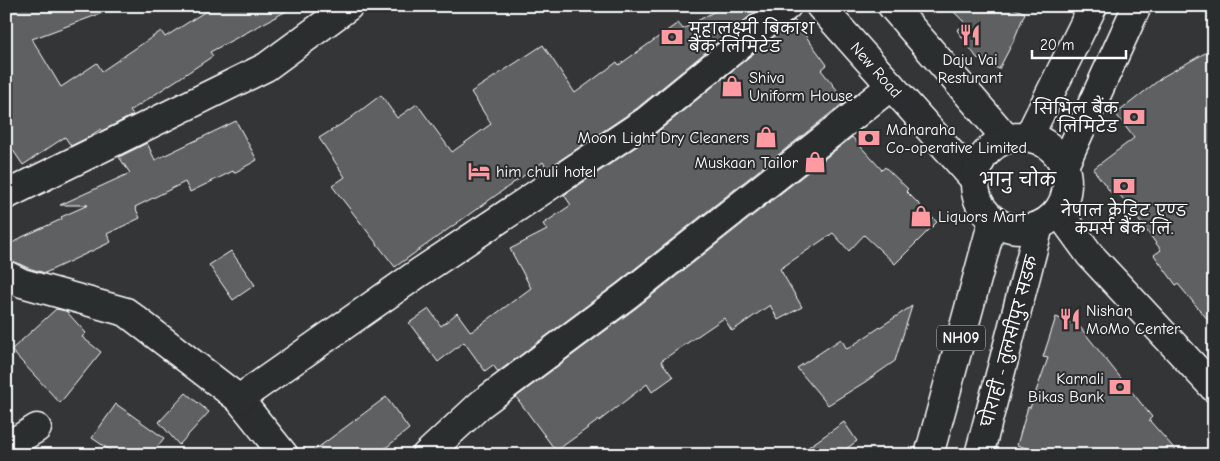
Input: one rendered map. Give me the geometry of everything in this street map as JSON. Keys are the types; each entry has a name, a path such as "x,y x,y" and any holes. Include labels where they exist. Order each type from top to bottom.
{"street":[{"path":"6,194 266,67 349,6"},
{"path":"239,399 420,272 645,122 787,6"},
{"name":"New Road","path":"820,6 974,178"},
{"path":"892,6 1018,137"},
{"path":"1018,137 1093,6"},
{"path":"1064,166 1137,6"},
{"path":"426,455 481,404 627,295 891,86"},
{"path":"1064,166 1056,152 1044,142 1018,137 990,147 979,161 974,178 978,202 993,220 1007,228 1023,230 1049,219 1090,255 1214,388"},
{"name":"NH09","path":"1049,219 1066,197 1068,181 1064,166"},
{"name":"घोराही - तुलसीपुर सडक","path":"979,455 1049,219"},
{"name":"NH09","path":"929,455 993,220"},
{"path":"6,275 22,283 126,312 239,399 284,455"},
{"path":"6,447 37,428"}],"building":[{"path":"6,6 113,6 113,9 32,39 61,87 97,63 102,71 161,31 165,37 214,6 296,6 210,52 213,56 130,111 133,115 102,131 101,129 71,146 65,137 23,165 6,140"},
{"path":"724,6 752,6 756,11 636,109 547,169 543,162 395,267 332,186 345,177 319,138 348,120 381,95 397,118 417,104 452,152 491,124 471,92 543,45 575,93 617,62 619,65 678,23 683,29"},
{"path":"948,6 1009,6 1025,13 999,69 977,58 957,30 966,24"},
{"path":"794,20 827,65 821,70 846,101 617,283 498,372 493,365 485,371 464,342 438,362 409,323 429,309 441,326 457,313 471,332 531,288 510,249 547,230 543,224 571,205 564,195 655,134"},
{"path":"1214,48 1214,327 1178,284 1176,285 1154,255 1161,250 1117,191 1112,194 1093,169 1134,138 1116,114 1164,76"},
{"path":"236,121 257,160 234,173 233,171 190,192 185,182 135,207 140,218 107,234 111,242 45,273 6,260 6,247 22,237 62,219 61,217 88,205 60,205 130,173 119,157 147,143 155,160"},
{"path":"852,137 882,170 885,167 908,189 906,191 937,222 895,264 864,235 849,251 833,233 780,269 802,307 778,320 770,305 732,331 724,318 661,361 673,377 652,392 647,384 556,451 516,397 636,308"},
{"path":"231,251 255,285 233,300 209,265"},
{"path":"912,306 895,361 828,405 797,368 841,339 847,349"},
{"path":"56,309 66,311 86,333 82,337 101,352 60,403 11,350"},
{"path":"1056,317 1080,327 1152,417 1149,420 1180,455 1037,455 1032,450 1017,445 1028,407 1030,408 1048,358 1043,357"},
{"path":"186,393 209,412 179,445 159,422"},
{"path":"386,397 409,429 377,455 308,455"},
{"path":"116,404 164,438 151,455 117,455 92,438"},
{"path":"844,422 857,441 838,455 797,455"}],"place":[{"name":"Daju Vai Resturant","path":"970,35"},
{"name":"महालक्ष्मी बिकाश बैंक लिमिटेड","path":"672,37"},
{"name":"Shiva Uniform House","path":"732,86"},
{"name":"सिभिल बैंक लिमिटेड","path":"1134,117"},
{"name":"Moon Light Dry Cleaners","path":"766,137"},
{"name":"Maharaha Co-operative Limited","path":"869,138"},
{"name":"Muskaan Tailor","path":"815,162"},
{"name":"him chuli hotel","path":"479,171"},
{"name":"नेपाल क्रेडिट एण्ड कमर्स बैंक लि.","path":"1124,186"},
{"name":"Liquors Mart","path":"921,216"},
{"name":"Nishan MoMo Center","path":"1070,319"},
{"name":"Karnali Bikas Bank","path":"1120,387"}],"district":[{"name":"भानु चोक","path":"1018,180"}]}
